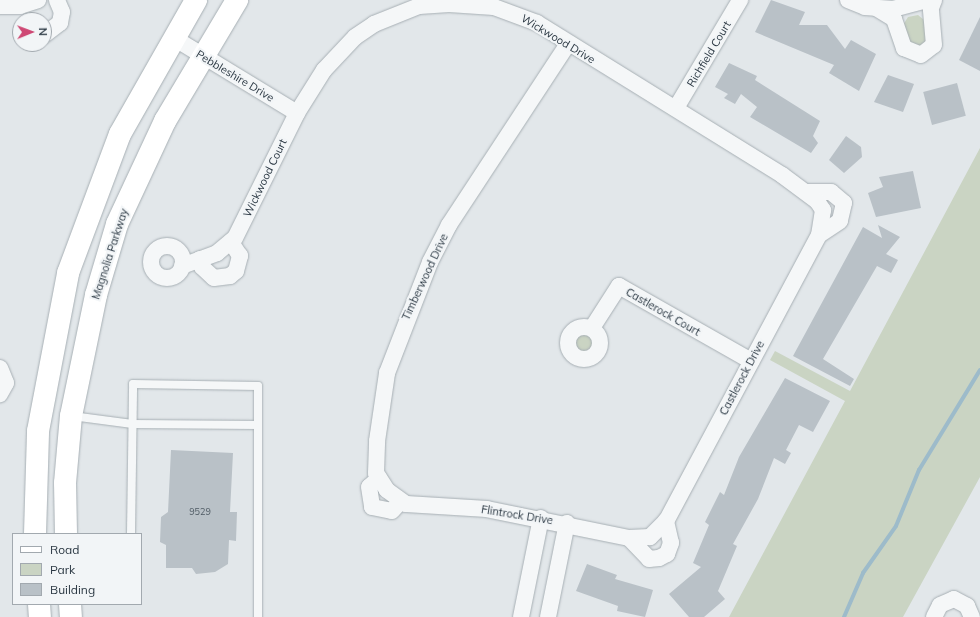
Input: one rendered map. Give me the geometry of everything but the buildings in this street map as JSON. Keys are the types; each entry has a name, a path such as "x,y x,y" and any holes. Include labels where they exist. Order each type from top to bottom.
{"main road":[{"path":"35,533 38,431 68,273 120,134 196,0"},
{"name":"Magnolia Parkway","path":"66,533 65,483 71,416 96,295 118,224 140,170 202,56 237,0"},
{"path":"39,605 40,617"},
{"path":"70,605 71,617"}],"street":[{"path":"21,12 38,0"},
{"path":"52,29 60,23 62,12 57,0"},
{"name":"Richfield Court","path":"676,108 740,0"},
{"path":"848,0 876,8 894,19 904,48 922,55 934,45 931,8 934,0"},
{"path":"876,8 909,6 926,0"},
{"name":"Wickwood Drive","path":"297,113 324,70 355,37 395,14 419,6 471,4 494,7 536,23 568,44 676,108 806,192 823,210"},
{"path":"0,6 17,12"},
{"name":"Pebbleshire Drive","path":"174,38 297,113"},
{"name":"Timberwood Drive","path":"383,484 376,441 387,373 430,262 449,225 568,44"},
{"name":"Wickwood Court","path":"231,242 297,113"},
{"name":"Castlerock Drive","path":"806,192 831,192 844,203 840,221 819,235"},
{"name":"Castlerock Drive","path":"650,537 666,521 750,361 819,235 823,210"},
{"path":"182,266 200,259 231,242 240,260 230,276 214,278 202,267 200,259"},
{"name":"Castlerock Court","path":"592,328 619,286 750,361"},
{"path":"0,368 6,383 0,394"},
{"path":"383,484 401,501 392,511 372,507 369,487 383,484"},
{"name":"Flintrock Drive","path":"401,501 541,518 629,538 650,537"},
{"path":"521,617 541,518"},
{"path":"629,538 648,559 659,558 667,554 671,543 666,521"},
{"path":"548,617 567,523"},
{"path":"934,617 940,605 954,599 967,606 972,617"}],"lane":[{"path":"131,533 133,384 258,386 258,617"},
{"path":"71,416 132,424 258,425"}],"green space":[{"path":"918,15 924,20 928,38 924,47 911,47 903,25 908,17"},
{"path":"980,148 980,477 903,617 729,617 845,401 770,360 775,351 850,391"},
{"path":"583,328 595,333 600,345 595,357 583,362 571,357 566,345 571,333"}],"waterway":[{"path":"844,617 863,573 896,526 919,470 980,370"}]}
